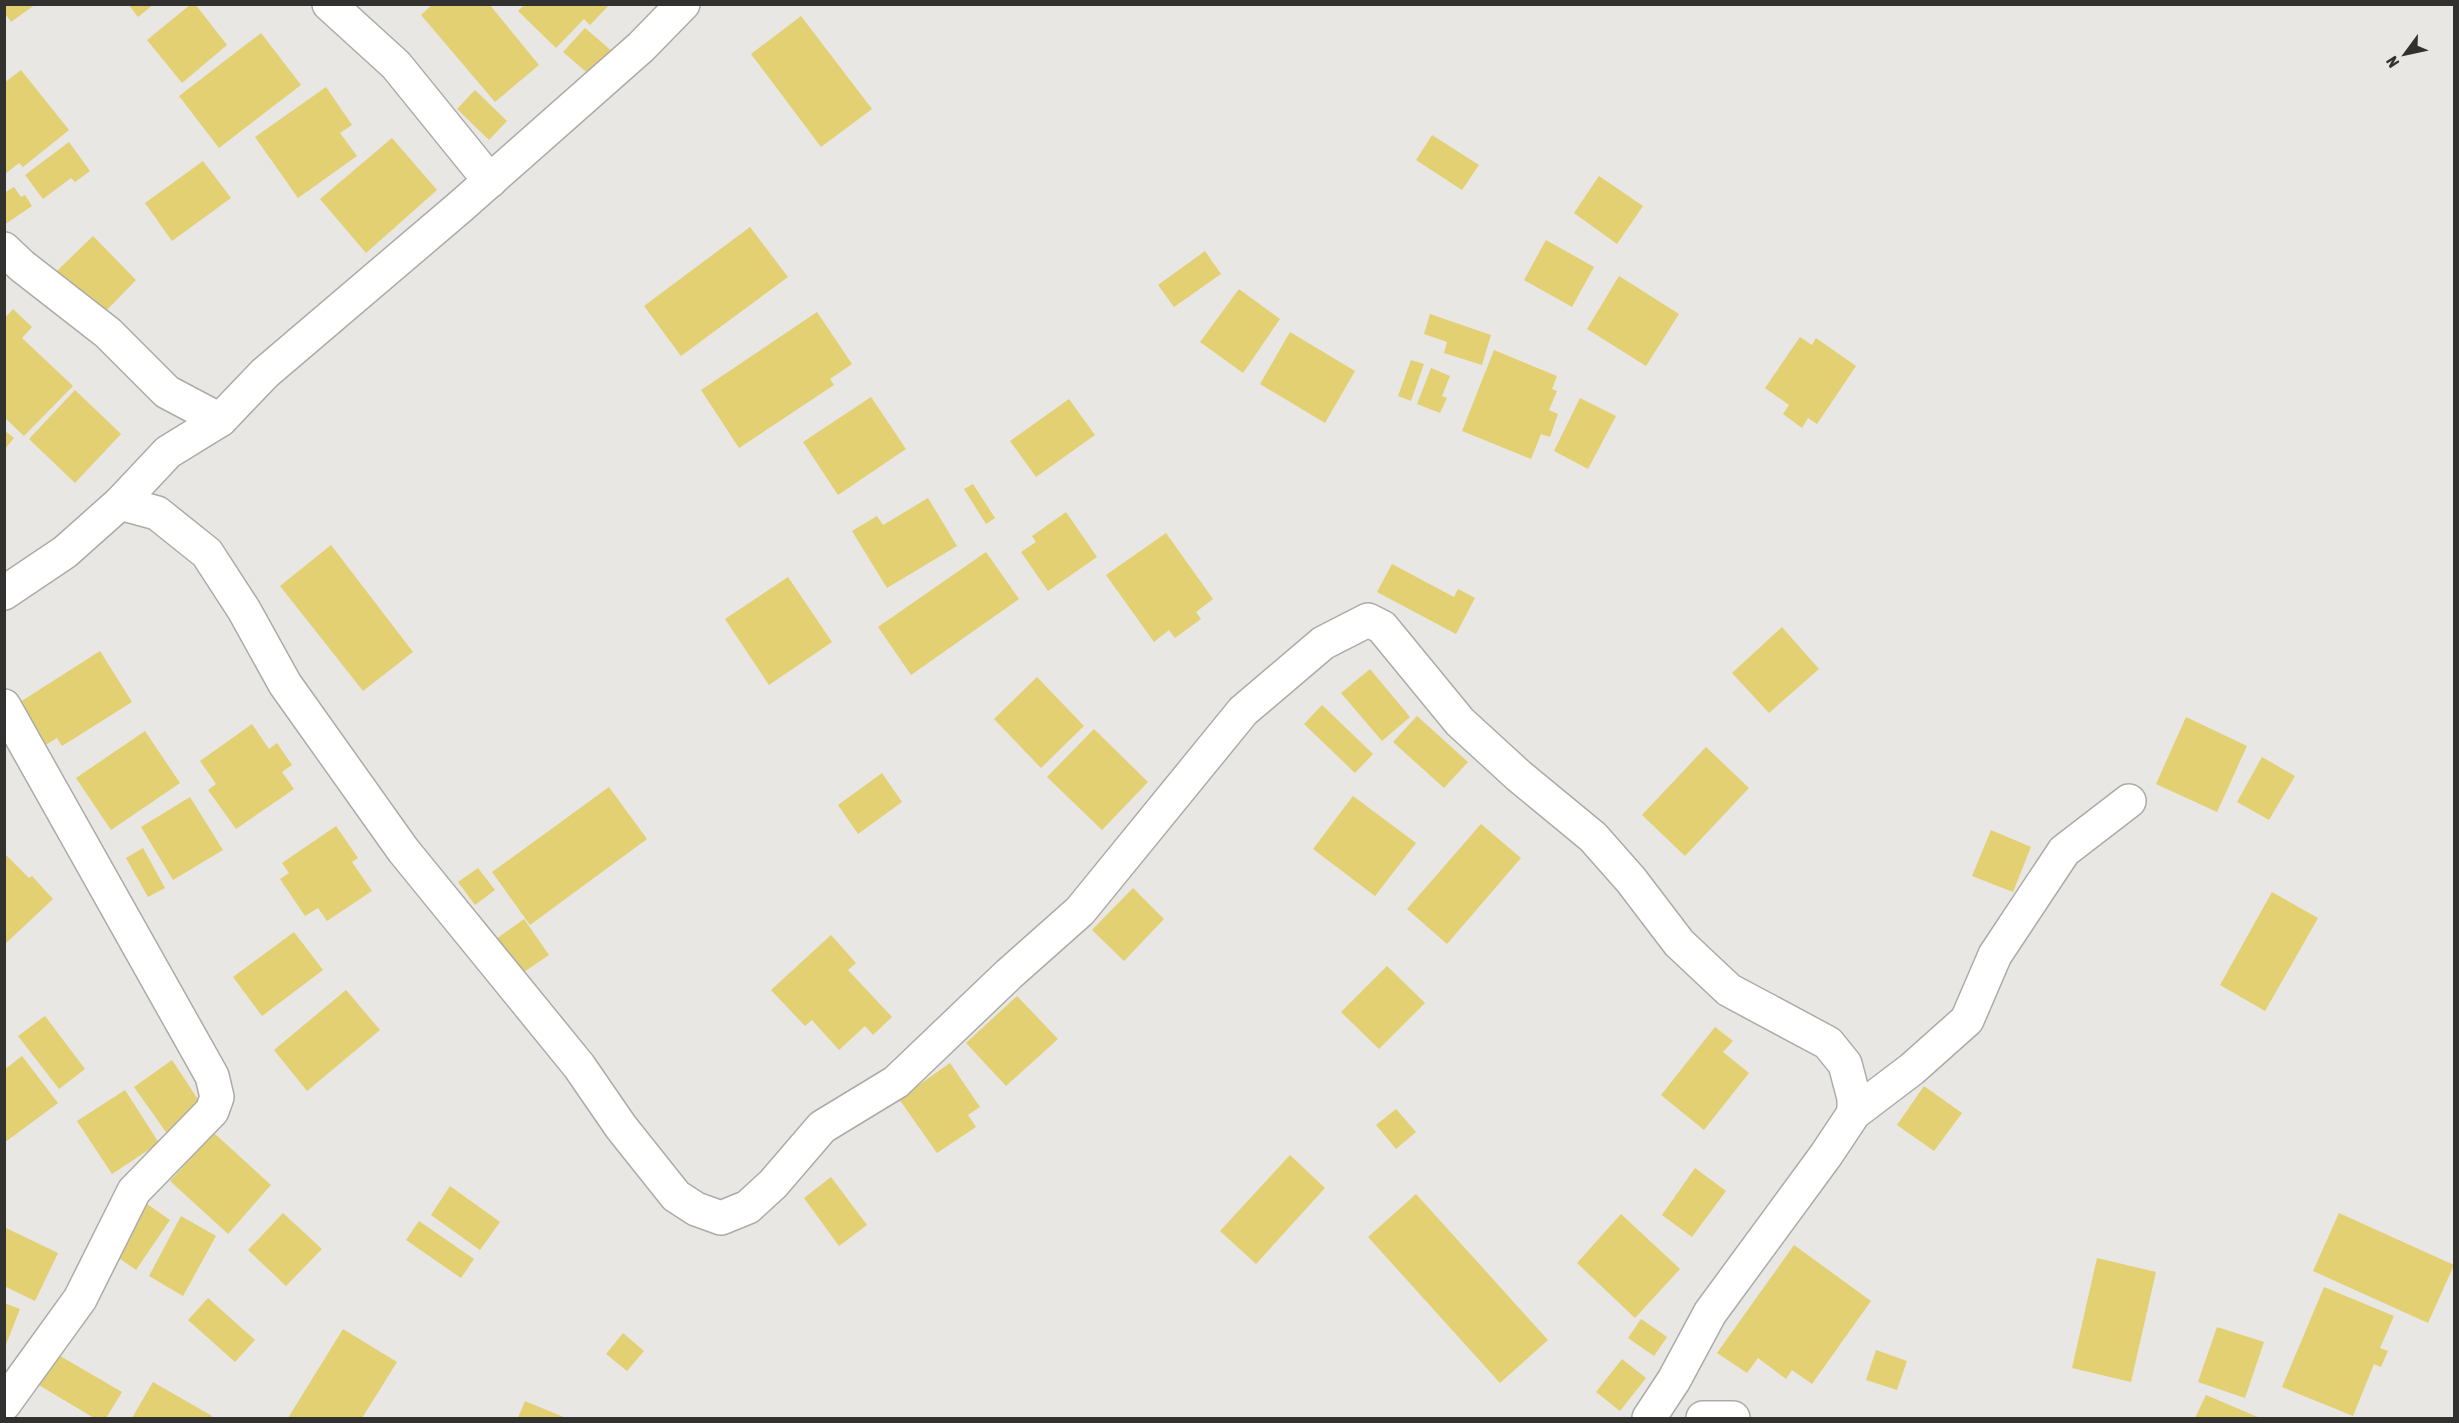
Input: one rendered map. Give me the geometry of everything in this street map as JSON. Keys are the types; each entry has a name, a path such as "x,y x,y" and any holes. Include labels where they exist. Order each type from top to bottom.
{"street":[{"path":"329,4 396,65 490,181"},
{"path":"4,593 64,552 120,503 168,452 220,420 265,374 490,181 641,47 683,4"},
{"path":"4,249 22,266 108,333 167,392 220,420"},
{"path":"120,503 157,513 207,553 244,610 285,684 403,850 579,1066 621,1127 676,1196 696,1209 721,1218 748,1207 773,1184 822,1127 896,1082 1001,981 1080,911 1243,711 1323,643 1368,620 1382,627 1460,722 1519,776 1593,837 1631,880 1679,943 1729,990 1828,1043 1845,1064 1854,1098 1854,1113"},
{"path":"4,706 212,1076 217,1097 212,1111 134,1191 80,1299 4,1404"},
{"path":"1649,1419 1674,1380 1710,1313 1827,1155 1854,1113 1912,1069 1967,1020 1995,955 2064,851 2129,801"},
{"path":"1703,1419 1733,1419"}],"building":[{"path":"4,4 36,4 11,22 4,12"},
{"path":"128,4 154,4 138,17"},
{"path":"191,4 195,4 227,45 182,83 147,40"},
{"path":"433,4 489,4 539,65 495,102 421,15"},
{"path":"525,4 610,4 590,25 584,19 556,48 518,11"},
{"path":"801,16 872,109 821,147 751,54"},
{"path":"585,28 614,53 592,77 563,52"},
{"path":"261,33 301,85 219,148 179,96"},
{"path":"21,70 69,130 23,167 19,163 4,175 4,83"},
{"path":"326,87 352,125 340,133 357,156 298,198 255,137"},
{"path":"475,90 507,121 489,140 457,109"},
{"path":"1432,135 1479,165 1462,190 1416,160"},
{"path":"392,138 437,190 366,253 320,199"},
{"path":"69,142 90,171 75,182 71,178 43,199 25,175"},
{"path":"203,161 231,198 172,241 145,203"},
{"path":"1599,176 1643,206 1617,244 1574,213"},
{"path":"14,187 21,197 25,195 32,206 4,225 4,193"},
{"path":"750,227 788,277 681,356 644,306"},
{"path":"93,236 136,280 101,316 57,271"},
{"path":"1546,240 1594,267 1572,307 1524,280"},
{"path":"1205,251 1221,274 1174,307 1158,285"},
{"path":"1619,276 1679,314 1646,366 1587,329"},
{"path":"1239,289 1280,319 1243,373 1200,342"},
{"path":"13,309 32,327 22,338 73,386 24,436 4,417 4,319"},
{"path":"817,312 852,364 830,379 834,385 739,448 701,390"},
{"path":"1430,314 1491,335 1482,365 1444,353 1447,342 1424,334"},
{"path":"1290,332 1355,371 1325,423 1260,384"},
{"path":"1800,337 1812,345 1816,338 1856,366 1817,424 1808,418 1802,428 1783,414 1789,405 1765,388"},
{"path":"1494,350 1557,376 1552,389 1557,391 1549,410 1558,414 1550,437 1541,434 1531,459 1462,431"},
{"path":"1411,360 1424,364 1411,401 1398,396"},
{"path":"1431,368 1450,376 1442,396 1447,398 1440,413 1417,404"},
{"path":"75,390 121,434 75,483 29,439"},
{"path":"871,397 906,449 838,495 803,442"},
{"path":"1580,398 1616,416 1588,469 1554,451"},
{"path":"1069,399 1095,435 1036,477 1010,441"},
{"path":"4,430 14,438 4,450"},
{"path":"973,484 995,518 986,524 964,489"},
{"path":"928,498 957,546 887,588 852,531 877,516 883,525"},
{"path":"1066,512 1097,557 1048,591 1021,552 1036,542 1032,536"},
{"path":"1166,533 1213,599 1196,612 1201,619 1175,638 1169,630 1154,642 1106,575"},
{"path":"331,545 413,652 363,691 280,586"},
{"path":"986,552 1019,599 911,675 878,627"},
{"path":"1392,564 1454,597 1458,589 1475,598 1456,634 1377,592"},
{"path":"788,577 832,642 769,685 725,619"},
{"path":"1782,627 1819,669 1769,713 1732,673"},
{"path":"100,651 132,702 62,746 57,738 44,746 17,704"},
{"path":"1370,669 1410,717 1382,741 1341,693"},
{"path":"1037,677 1084,726 1041,768 994,719"},
{"path":"1322,705 1373,754 1355,773 1304,724"},
{"path":"1417,716 1468,762 1444,788 1393,742"},
{"path":"2186,717 2247,746 2217,812 2156,784"},
{"path":"252,724 269,749 277,743 292,765 282,772 294,789 236,829 208,790 216,784 200,761"},
{"path":"1094,729 1148,782 1102,830 1047,777"},
{"path":"145,731 180,783 111,830 76,778"},
{"path":"1706,747 1749,788 1685,856 1642,815"},
{"path":"2262,757 2295,776 2269,820 2237,802"},
{"path":"882,773 902,802 858,834 838,805"},
{"path":"609,787 647,839 530,925 492,872"},
{"path":"1353,796 1416,843 1375,896 1313,849"},
{"path":"190,797 223,850 173,880 141,827"},
{"path":"1481,824 1521,858 1447,944 1407,909"},
{"path":"336,826 358,858 352,862 372,891 327,921 318,908 305,916 280,879 289,873 282,863"},
{"path":"1991,830 2031,847 2013,892 1972,876"},
{"path":"143,848 165,888 148,897 126,858"},
{"path":"4,853 29,878 32,876 53,899 4,945"},
{"path":"478,868 495,890 475,905 458,882"},
{"path":"1133,888 1164,919 1124,961 1092,930"},
{"path":"2272,892 2318,918 2265,1011 2220,985"},
{"path":"524,919 549,955 521,974 496,939"},
{"path":"294,932 323,970 262,1016 233,977"},
{"path":"831,935 856,963 848,970 892,1017 873,1035 865,1026 839,1050 812,1020 805,1026 771,990"},
{"path":"1387,966 1425,1003 1379,1049 1341,1012"},
{"path":"346,990 380,1030 307,1091 274,1050"},
{"path":"1017,996 1058,1039 1006,1086 966,1043"},
{"path":"45,1016 85,1069 59,1089 18,1036"},
{"path":"1715,1027 1733,1041 1723,1052 1749,1073 1704,1130 1661,1095"},
{"path":"22,1056 58,1103 4,1143 4,1070"},
{"path":"172,1060 205,1110 168,1135 134,1087"},
{"path":"950,1063 980,1107 968,1115 976,1127 937,1153 899,1099"},
{"path":"1924,1086 1962,1113 1934,1151 1897,1125"},
{"path":"125,1090 159,1143 112,1174 77,1121"},
{"path":"1396,1109 1416,1132 1396,1149 1376,1125"},
{"path":"214,1133 271,1185 228,1234 170,1181"},
{"path":"1290,1155 1325,1188 1256,1264 1220,1231"},
{"path":"1695,1168 1726,1191 1692,1237 1662,1215"},
{"path":"831,1177 867,1225 839,1246 804,1198"},
{"path":"450,1186 500,1222 480,1250 431,1215"},
{"path":"1416,1194 1548,1340 1500,1383 1368,1237"},
{"path":"147,1204 170,1220 136,1270 113,1254"},
{"path":"283,1213 322,1249 286,1286 248,1250"},
{"path":"2339,1213 2454,1265 2428,1323 2313,1271"},
{"path":"1621,1214 1680,1269 1635,1318 1577,1263"},
{"path":"181,1216 216,1236 183,1296 149,1276"},
{"path":"419,1221 474,1259 461,1278 406,1240"},
{"path":"4,1227 58,1253 35,1301 4,1286"},
{"path":"1794,1245 1871,1301 1812,1384 1792,1370 1786,1379 1758,1358 1747,1373 1717,1353"},
{"path":"2097,1258 2156,1272 2131,1382 2072,1368"},
{"path":"2324,1287 2394,1316 2380,1348 2388,1351 2381,1367 2374,1364 2353,1416 2282,1387"},
{"path":"208,1298 255,1340 235,1362 188,1320"},
{"path":"4,1303 20,1309 5,1347 4,1347"},
{"path":"1641,1319 1667,1337 1654,1356 1628,1338"},
{"path":"2217,1327 2264,1342 2245,1398 2198,1382"},
{"path":"343,1329 397,1362 362,1418 288,1418"},
{"path":"623,1333 644,1351 627,1371 606,1354"},
{"path":"1876,1350 1907,1361 1897,1390 1866,1380"},
{"path":"55,1353 122,1392 106,1418 94,1418 37,1384"},
{"path":"1622,1359 1646,1378 1620,1411 1596,1392"},
{"path":"153,1382 212,1416 210,1418 132,1418"},
{"path":"2206,1395 2260,1418 2195,1418"},
{"path":"525,1401 566,1418 518,1418"}]}
